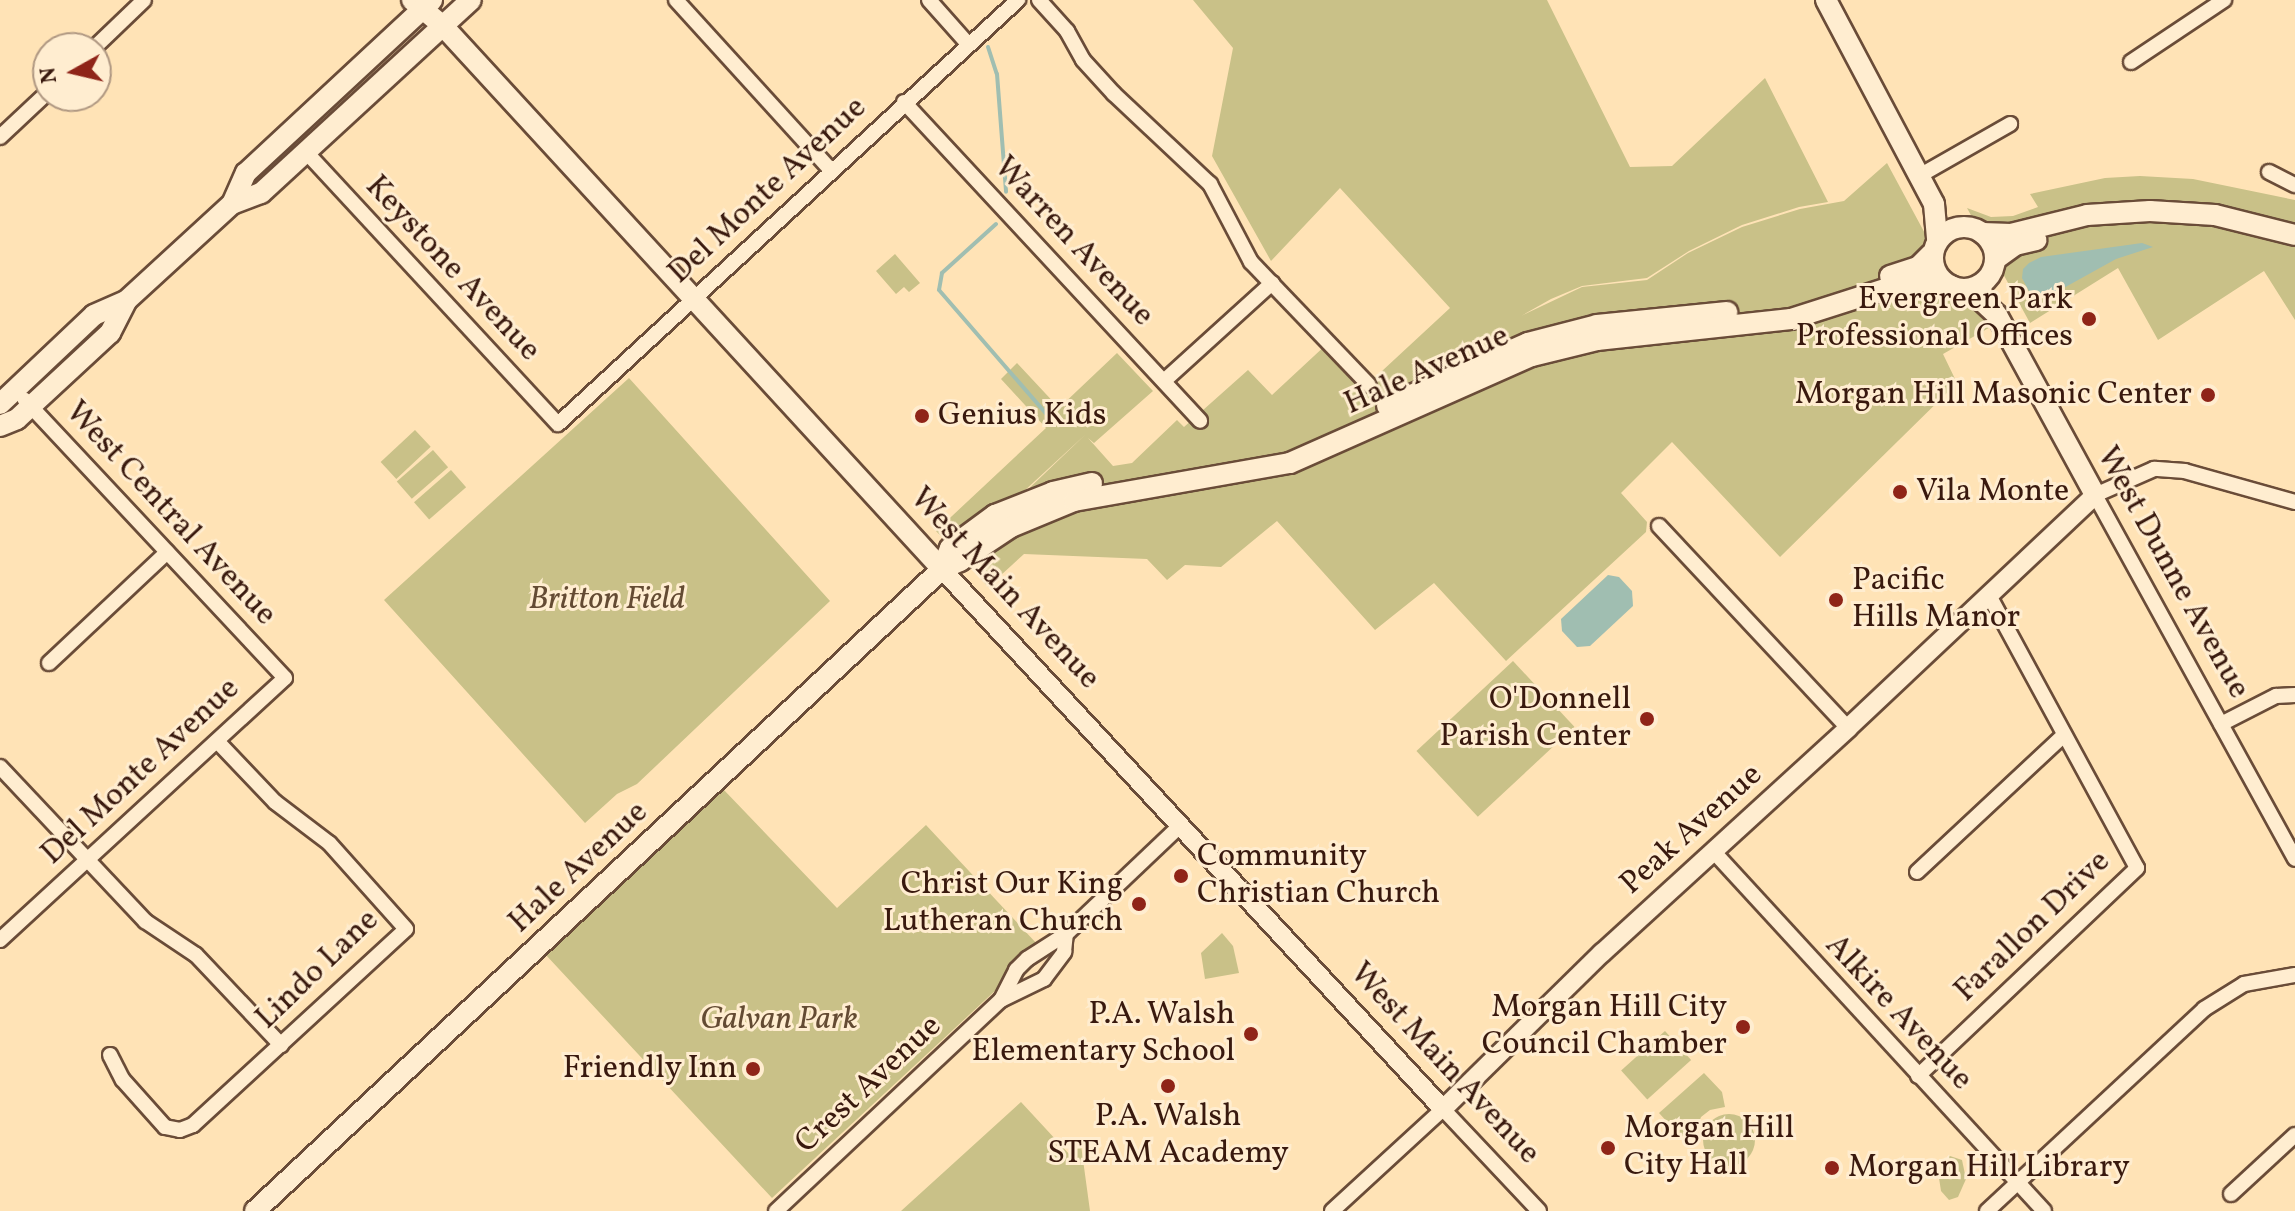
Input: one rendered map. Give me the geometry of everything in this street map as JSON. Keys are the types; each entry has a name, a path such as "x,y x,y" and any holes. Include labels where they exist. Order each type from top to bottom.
{"main road":[{"path":"4,400 94,315 126,301 232,204 261,193 471,0"},
{"path":"1826,0 1934,204 1936,272 1961,288 1994,267 2015,245 2057,234 2125,224 2215,227 2295,250"},
{"path":"232,204 246,173 422,3"},
{"name":"West Main Avenue","path":"422,3 942,569"},
{"path":"1934,204 1975,230 1992,245 1994,267"},
{"path":"1934,248 1947,231 2011,234 2087,215 2150,211 2215,215 2295,235"},
{"name":"Hale Avenue","path":"942,569 948,550 971,531 995,515 1053,492 1255,459 1336,430 1528,343 1597,325 1787,306 1918,267 1934,248"},
{"name":"West Dunne Avenue","path":"1994,267 1997,315"},
{"name":"Hale Avenue","path":"255,1211 942,569 960,561 1011,527 1056,506 1100,495 1229,476 1290,463 1532,356 1597,340 1791,319 1904,283 1923,281 1961,288"},
{"name":"West Dunne Avenue","path":"1961,288 1997,315 2095,495"},
{"path":"0,426 17,419 110,333 126,301"}],"street":[{"path":"111,32 144,0"},
{"path":"676,0 830,169"},
{"path":"929,0 969,45"},
{"name":"Del Monte Avenue","path":"558,424 695,300 830,169 1018,0"},
{"path":"1039,0 1067,31 1083,60 1104,83 1210,184 1251,262 1369,385"},
{"path":"2131,62 2224,0"},
{"name":"Warren Avenue","path":"904,102 1200,421"},
{"path":"0,137 32,107"},
{"path":"1919,176 2010,124"},
{"name":"Keystone Avenue","path":"305,151 558,424"},
{"path":"2269,172 2295,185"},
{"path":"1164,381 1272,283"},
{"name":"West Central Avenue","path":"4,400 30,406 285,678"},
{"path":"2095,495 2154,469 2185,471 2295,502"},
{"name":"Peak Avenue","path":"1332,1211 1443,1109 1602,953 1848,728 2095,495"},
{"name":"West Dunne Avenue","path":"2095,495 2295,859"},
{"path":"1659,526 1848,728"},
{"path":"49,663 167,552"},
{"name":"West Main Avenue","path":"942,569 1539,1211"},
{"name":"Farallon Drive","path":"1918,1076 2137,868 1989,595"},
{"name":"Del Monte Avenue","path":"0,940 285,678"},
{"path":"2221,724 2276,696 2295,695"},
{"path":"1917,872 2063,736"},
{"name":"Lindo Lane","path":"110,1055 123,1080 165,1127 180,1130 193,1125 406,929 329,843 275,802 217,741"},
{"path":"0,767 145,921 196,955 281,1045"},
{"name":"Crest Avenue","path":"1001,1000 1016,970 1035,952 1066,934 1181,825"},
{"name":"Alkire Avenue","path":"1713,851 2044,1211"},
{"name":"Crest Avenue","path":"776,1211 1001,1000 1044,979 1064,952 1066,934"},
{"path":"1987,1211 2204,1009 2244,984 2295,975"},
{"path":"2231,1194 2295,1135"}],"green space":[{"path":"1193,0 1547,0 1630,167 1672,166 1765,78 1828,202 1799,207 1742,225 1689,251 1647,278 1582,286 1521,316 1582,287 1647,280 1688,253 1742,227 1800,209 1844,201 1887,163 1963,304 1981,301 1994,325 1943,354 1957,383 1780,557 1672,442 1621,493 1647,522 1646,532 1506,661 1434,583 1375,630 1277,521 1221,567 1185,565 1167,580 1147,559 1024,554 988,587 959,555 1086,434 957,553 936,531 1046,428 1001,379 1017,363 1059,408 1117,353 1153,391 1094,443 1088,438 1113,466 1132,463 1177,420 1184,427 1248,370 1272,395 1328,343 1368,384 1450,308 1340,188 1271,261 1212,156 1233,48"},
{"path":"2105,178 2193,179 2295,200 2295,320 2264,271 2158,340 2118,268 2030,323 1967,208 1991,217 2013,216 2038,207 2030,194"},
{"path":"895,254 920,283 909,292 904,287 896,294 876,271"},
{"name":"Britton Field","path":"629,378 830,601 637,784 617,794 585,823 384,600"},
{"path":"415,430 431,447 396,479 381,462"},
{"path":"433,450 448,467 412,499 397,481"},
{"path":"451,470 466,487 429,520 414,502"},
{"path":"1513,661 1574,727 1478,817 1416,751"},
{"name":"Galvan Park","path":"723,789 837,908 926,825 1038,945 997,989 772,1198 545,954"},
{"path":"1222,933 1233,946 1239,973 1205,979 1201,953"},
{"path":"1665,1031 1691,1060 1647,1099 1621,1070"},
{"path":"1704,1073 1722,1092 1725,1107 1710,1110 1701,1117 1694,1137 1680,1136 1659,1113"},
{"path":"1021,1102 1070,1155 1081,1145 1090,1211 901,1211"},
{"path":"1729,1114 1747,1122 1755,1140 1747,1158 1729,1166 1711,1158 1703,1140 1711,1122"},
{"path":"1950,1156 1962,1160 1966,1179 1958,1197 1949,1200 1941,1191 1939,1178 1945,1159"}],"shaded area":[{"path":"2142,243 2153,247 2116,259 2051,295 2039,297 2030,293 2022,278 2023,269 2041,257"},
{"path":"1608,575 1619,577 1632,591 1633,606 1590,646 1577,647 1562,631 1561,619"}],"waterway":[{"path":"988,47 997,74 1006,192"},
{"path":"996,224 942,273 939,290 1049,417"}],"place":[{"name":"Evergreen Park Professional Offices","path":"2089,319"},
{"name":"Morgan Hill Masonic Center","path":"2208,395"},
{"name":"Genius Kids","path":"922,416"},
{"name":"Vila Monte","path":"1900,492"},
{"name":"Pacific Hills Manor","path":"1836,600"},
{"name":"O'Donnell Parish Center","path":"1647,719"},
{"name":"Community Christian Church","path":"1181,876"},
{"name":"Christ Our King Lutheran Church","path":"1139,904"},
{"name":"Morgan Hill City Council Chamber","path":"1743,1027"},
{"name":"P.A. Walsh Elementary School","path":"1251,1034"},
{"name":"Friendly Inn","path":"753,1069"},
{"name":"P.A. Walsh STEAM Academy","path":"1168,1086"},
{"name":"Morgan Hill City Hall","path":"1608,1148"},
{"name":"Morgan Hill Library","path":"1832,1168"}]}
